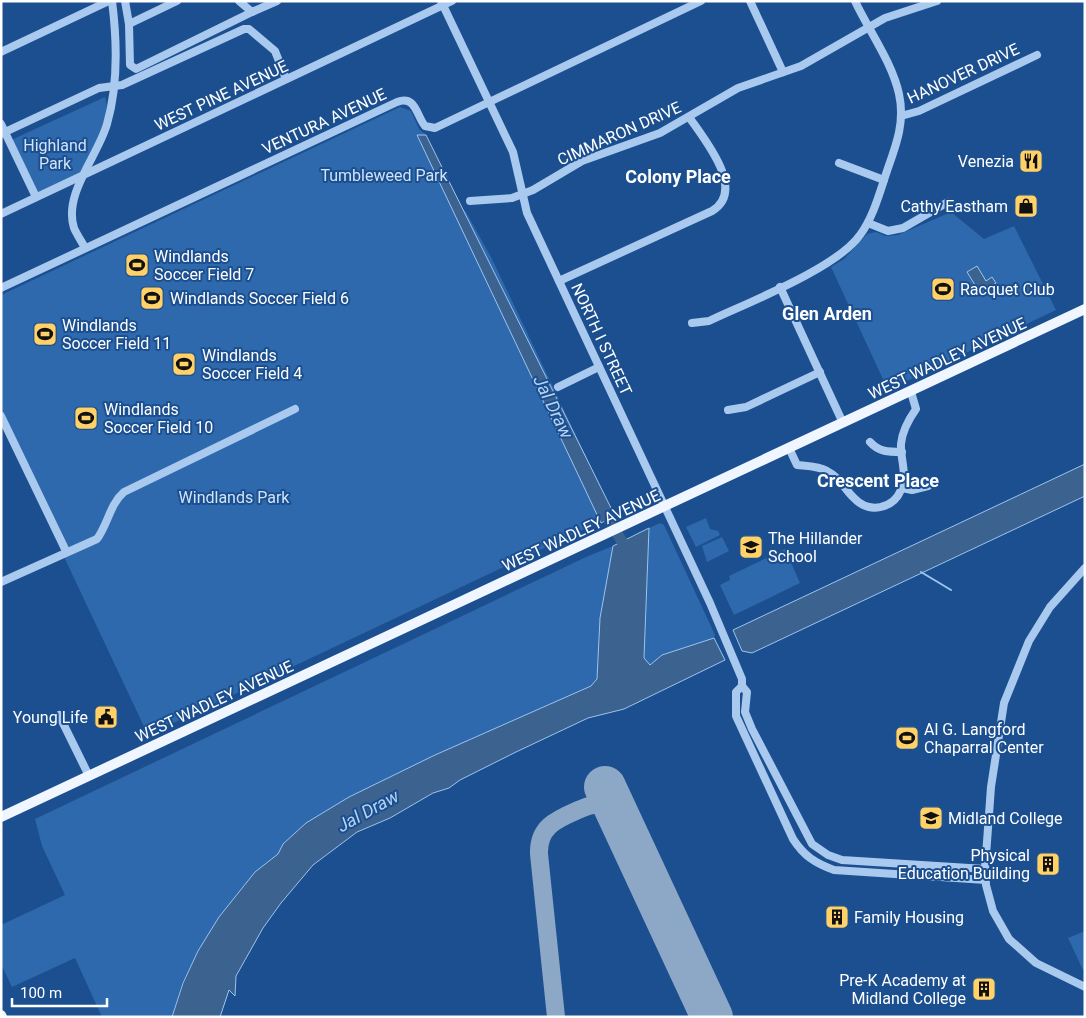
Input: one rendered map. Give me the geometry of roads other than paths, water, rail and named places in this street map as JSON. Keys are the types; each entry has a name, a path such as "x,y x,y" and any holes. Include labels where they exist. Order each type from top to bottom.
{"main road":[{"name":"WEST WADLEY AVENUE","path":"1,817 1085,310"}],"street":[{"path":"1,52 110,1 116,28 113,87 107,124 76,191 72,212 74,228 85,248"},
{"path":"126,1 129,24 130,65 136,69 277,1"},
{"path":"129,24 177,1"},
{"path":"239,1 252,12"},
{"name":"WEST PINE AVENUE","path":"1,214 442,3 452,1"},
{"name":"VENTURA AVENUE","path":"1,288 397,102 406,100 412,102 422,123 432,128 701,1"},
{"path":"750,1 783,72"},
{"path":"692,324 709,321 834,259 853,244 868,223 898,140 901,116 896,84 855,1"},
{"name":"CIMMARON DRIVE","path":"470,201 498,200 523,194 582,161 650,137 738,88 813,60 885,18 937,1"},
{"name":"NORTH I STREET","path":"442,3 516,161 528,213 710,603 742,679 742,686 747,692 745,712 752,729 812,844 828,855 842,860 985,869"},
{"path":"3,133 99,88 122,85 248,28 275,51 286,79"},
{"name":"HANOVER DRIVE","path":"901,116 919,111 1036,54"},
{"path":"559,281 712,211 722,203 726,193 722,175 707,143 688,117"},
{"path":"1,124 3,133 36,197"},
{"path":"839,163 884,180"},
{"path":"868,223 888,231 904,228 948,202"},
{"path":"780,287 843,423"},
{"path":"558,387 599,366"},
{"path":"728,410 746,407 820,372"},
{"path":"789,448 797,465 826,470 842,481 854,499 872,508 884,507 896,500 902,488 901,443 906,423 916,409 911,392"},
{"path":"1,582 66,551 97,539 103,530 116,498 124,492 295,409"},
{"path":"1,416 66,551"},
{"path":"870,442 876,449 887,452 902,452"},
{"path":"902,488 912,490 928,486"},
{"path":"1085,568 1050,606 1029,641 1004,702 991,787 985,869 992,911 1009,939 1036,963 1085,987"},
{"path":"742,686 736,692 736,716 771,792 803,854 819,864 841,870 986,880"},
{"path":"59,715 89,776"},
{"path":"771,792 782,788"}],"water":[{"path":"417,135 426,135 615,516 601,523"},
{"path":"977,266 986,281 992,277 996,283 980,293 967,272"},
{"path":"1085,464 1085,496 752,653 742,651 733,630"},
{"path":"649,528 644,658 650,665 662,655 714,638 725,660 624,709 588,718 460,780 449,788 433,793 390,818 357,832 313,865 281,903 263,928 236,976 235,996 229,990 220,1017 172,1017 183,983 198,951 219,917 255,872 278,854 283,844 306,823 349,797 435,755 591,686 597,679 600,618 613,546"}],"waterway":[{"name":"Jal Draw","path":"601,506 624,545 624,556"},
{"path":"921,572 951,590"}],"place":[{"name":"Venezia","path":"1031,161"},
{"name":"Cathy Eastham","path":"1026,206"},
{"name":"Windlands Soccer Field 7","path":"137,265"},
{"name":"Racquet Club","path":"943,289"},
{"name":"Windlands Soccer Field 6","path":"152,298"},
{"name":"Windlands Soccer Field 11","path":"45,334"},
{"name":"Windlands Soccer Field 4","path":"184,364"},
{"name":"Windlands Soccer Field 10","path":"86,418"},
{"name":"The Hillander School","path":"751,547"},
{"name":"Young Life","path":"106,717"},
{"name":"Al G. Langford Chaparral Center","path":"907,738"},
{"name":"Midland College","path":"931,818"},
{"name":"Physical Education Building","path":"1048,864"},
{"name":"Family Housing","path":"837,917"},
{"name":"Pre-K Academy at Midland College","path":"984,989"}],"district":[{"name":"Colony Place","path":"678,177"},
{"name":"Glen Arden","path":"827,314"},
{"name":"Crescent Place","path":"878,481"}],"park label":[{"name":"Highland Park","path":"55,154"},
{"name":"Tumbleweed Park","path":"384,175"},
{"name":"Windlands Park","path":"234,497"}]}
